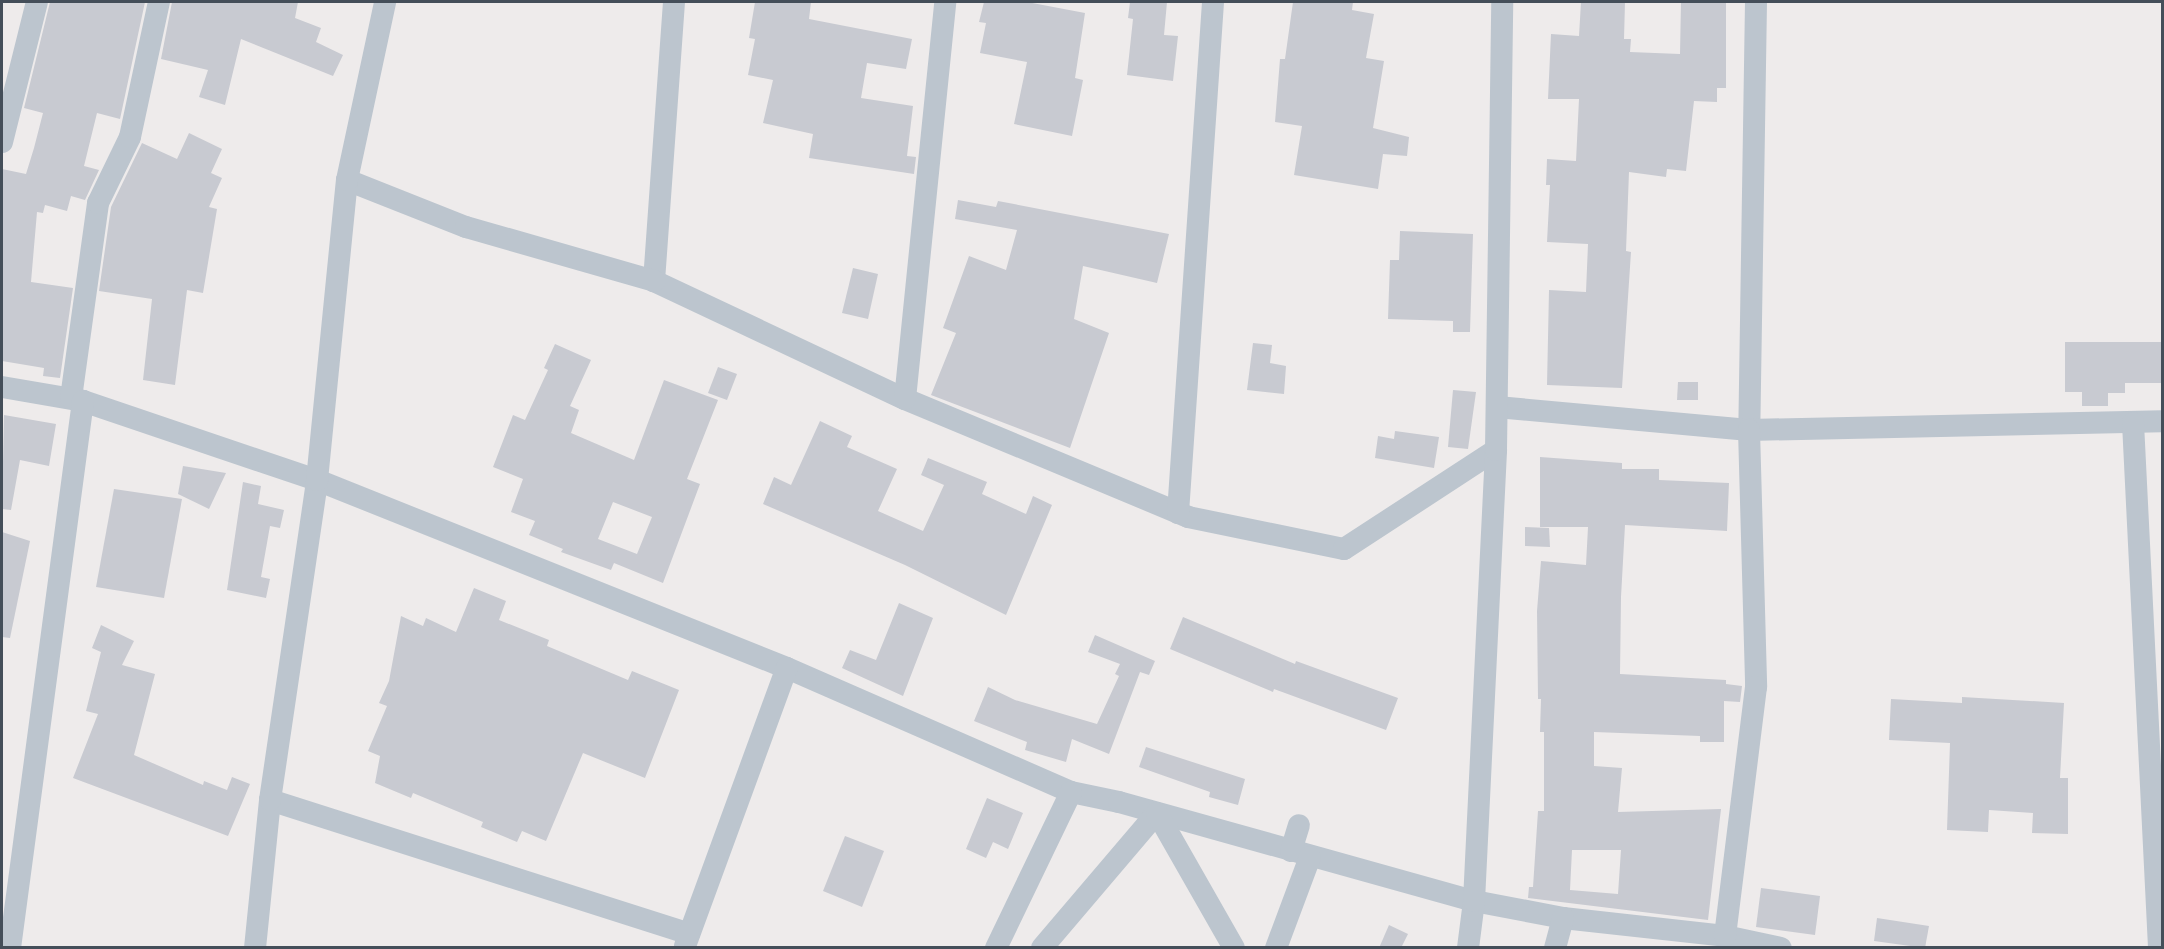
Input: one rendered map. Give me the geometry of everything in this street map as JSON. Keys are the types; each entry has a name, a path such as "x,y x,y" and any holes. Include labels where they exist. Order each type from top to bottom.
{"street":[{"path":"2,142 37,2"},
{"path":"10,948 77,399 98,203 130,136 159,2"},
{"path":"255,948 270,800 317,480 346,180 385,2"},
{"path":"654,281 674,2"},
{"path":"905,399 945,2"},
{"path":"1178,513 1213,2"},
{"path":"1468,948 1474,901 1496,450 1502,2"},
{"path":"1725,936 1756,687 1749,430 1756,2"},
{"path":"346,180 466,226 654,281 905,399 1178,513 1344,549 1496,450"},
{"path":"2,387 77,399 317,480 788,668 1071,792 1157,813 1474,901 1563,918 1725,936 1781,948"},
{"path":"1497,407 1749,430 2163,421"},
{"path":"2133,423 2159,948"},
{"path":"270,800 687,941 788,668"},
{"path":"996,948 1071,792"},
{"path":"1042,948 1157,813"},
{"path":"1157,813 1234,948"},
{"path":"1276,948 1301,854 1299,825"},
{"path":"1555,948 1563,918"}],"building":[{"path":"50,2 145,2 120,119 97,113 84,166 99,170 85,200 71,196 67,211 45,205 43,213 37,212 31,282 73,288 60,378 43,376 44,368 2,361 2,169 26,174 34,148 43,113 24,108"},
{"path":"172,2 298,2 295,18 321,28 316,42 343,55 333,76 241,39 225,105 199,97 208,70 161,59"},
{"path":"755,2 811,2 809,19 912,39 906,69 867,63 861,98 913,106 907,156 916,157 914,174 809,158 813,134 763,123 773,80 748,75 755,39 749,38"},
{"path":"984,2 1027,2 1085,13 1075,78 1083,80 1072,136 1014,124 1027,62 980,53 986,23 979,22"},
{"path":"1130,2 1167,2 1164,35 1178,36 1173,81 1127,75 1133,19 1128,18"},
{"path":"1293,2 1353,2 1352,10 1374,14 1366,58 1384,61 1373,128 1409,137 1407,156 1383,154 1378,189 1294,175 1302,126 1275,122 1280,59 1285,59"},
{"path":"1581,2 1625,2 1624,39 1631,39 1630,52 1680,54 1681,2 1726,2 1726,88 1717,88 1717,102 1694,101 1686,171 1667,169 1666,177 1629,172 1626,251 1631,252 1622,388 1547,385 1549,290 1586,292 1588,244 1547,242 1550,185 1546,185 1547,159 1576,161 1579,99 1548,99 1551,34 1579,36"},
{"path":"189,133 222,149 211,173 222,178 209,207 217,209 203,293 187,290 175,385 143,380 152,299 99,291 111,207 142,143 177,159"},
{"path":"958,200 996,207 998,201 1169,234 1157,283 1083,266 1074,319 1109,333 1070,448 931,395 956,333 943,328 969,256 1006,270 1017,230 955,219"},
{"path":"1400,231 1473,234 1470,332 1453,332 1453,321 1388,319 1390,260 1399,260"},
{"path":"853,268 878,274 868,319 842,313"},
{"path":"2065,342 2163,342 2163,383 2125,383 2125,393 2108,393 2108,406 2082,406 2082,392 2065,392"},
{"path":"1253,343 1272,345 1270,363 1286,366 1284,394 1247,390"},
{"path":"555,344 591,360 570,406 579,410 571,433 634,460 664,380 718,400 687,479 700,484 663,583 614,563 611,570 561,552 563,549 529,535 535,521 511,512 523,479 493,467 513,415 525,420 548,370 544,368","holes":["613,502 652,517 637,554 598,539"]},
{"path":"718,367 737,374 727,400 708,393"},
{"path":"1678,382 1698,382 1698,400 1677,400"},
{"path":"1453,390 1476,392 1468,449 1448,447"},
{"path":"4,415 56,424 49,466 20,460 11,510 2,509"},
{"path":"820,421 852,436 847,447 897,469 878,511 923,531 944,485 921,475 928,458 987,482 982,494 1026,514 1033,496 1052,505 1006,615 905,565 763,504 774,477 791,485"},
{"path":"1395,431 1439,437 1434,468 1375,458 1378,436 1394,439"},
{"path":"1540,457 1622,463 1622,469 1659,469 1659,480 1729,483 1727,531 1625,525 1621,597 1620,674 1726,680 1726,684 1742,686 1740,702 1724,701 1724,742 1700,742 1700,736 1594,732 1594,766 1622,768 1618,812 1721,809 1708,920 1528,898 1529,887 1533,887 1538,811 1544,811 1544,732 1540,732 1541,699 1538,699 1537,611 1541,561 1586,565 1588,527 1540,527","holes":["1572,850 1621,850 1618,894 1570,890"]},
{"path":"183,466 226,473 209,509 178,494"},
{"path":"243,482 261,486 258,504 284,510 280,528 270,526 261,577 270,579 266,598 227,590"},
{"path":"114,489 182,499 164,598 96,587"},
{"path":"1525,527 1549,528 1550,547 1525,546"},
{"path":"2,532 30,541 10,638 2,637"},
{"path":"474,588 506,601 499,620 549,640 547,646 628,680 632,671 679,690 645,778 583,753 546,841 522,831 517,842 481,827 483,822 413,793 411,798 375,783 380,756 368,751 387,706 379,703 389,681 401,616 423,626 426,618 456,632"},
{"path":"899,603 933,618 903,696 842,668 850,650 876,660"},
{"path":"1183,617 1295,664 1296,661 1398,698 1386,730 1274,689 1273,692 1170,649"},
{"path":"101,625 134,641 122,665 155,674 134,755 203,785 204,781 227,790 232,777 250,784 228,836 73,778 98,714 86,711 101,652 92,648"},
{"path":"1095,635 1155,661 1149,675 1140,672 1109,754 1072,739 1066,762 1025,750 1027,742 974,721 988,687 1015,700 1097,724 1119,676 1115,674 1120,664 1088,652"},
{"path":"1962,697 2064,703 2060,778 2068,778 2068,834 2032,833 2033,813 1989,810 1988,832 1947,830 1950,743 1889,740 1891,699 1962,703"},
{"path":"1146,747 1245,779 1238,805 1209,797 1210,792 1139,767"},
{"path":"987,798 1023,813 1008,849 993,842 986,858 966,849"},
{"path":"845,836 884,851 862,907 823,891"},
{"path":"1761,888 1820,896 1815,935 1756,927"},
{"path":"1877,918 1929,926 1925,948 1874,941"},
{"path":"1389,925 1408,934 1401,948 1379,948"}]}
